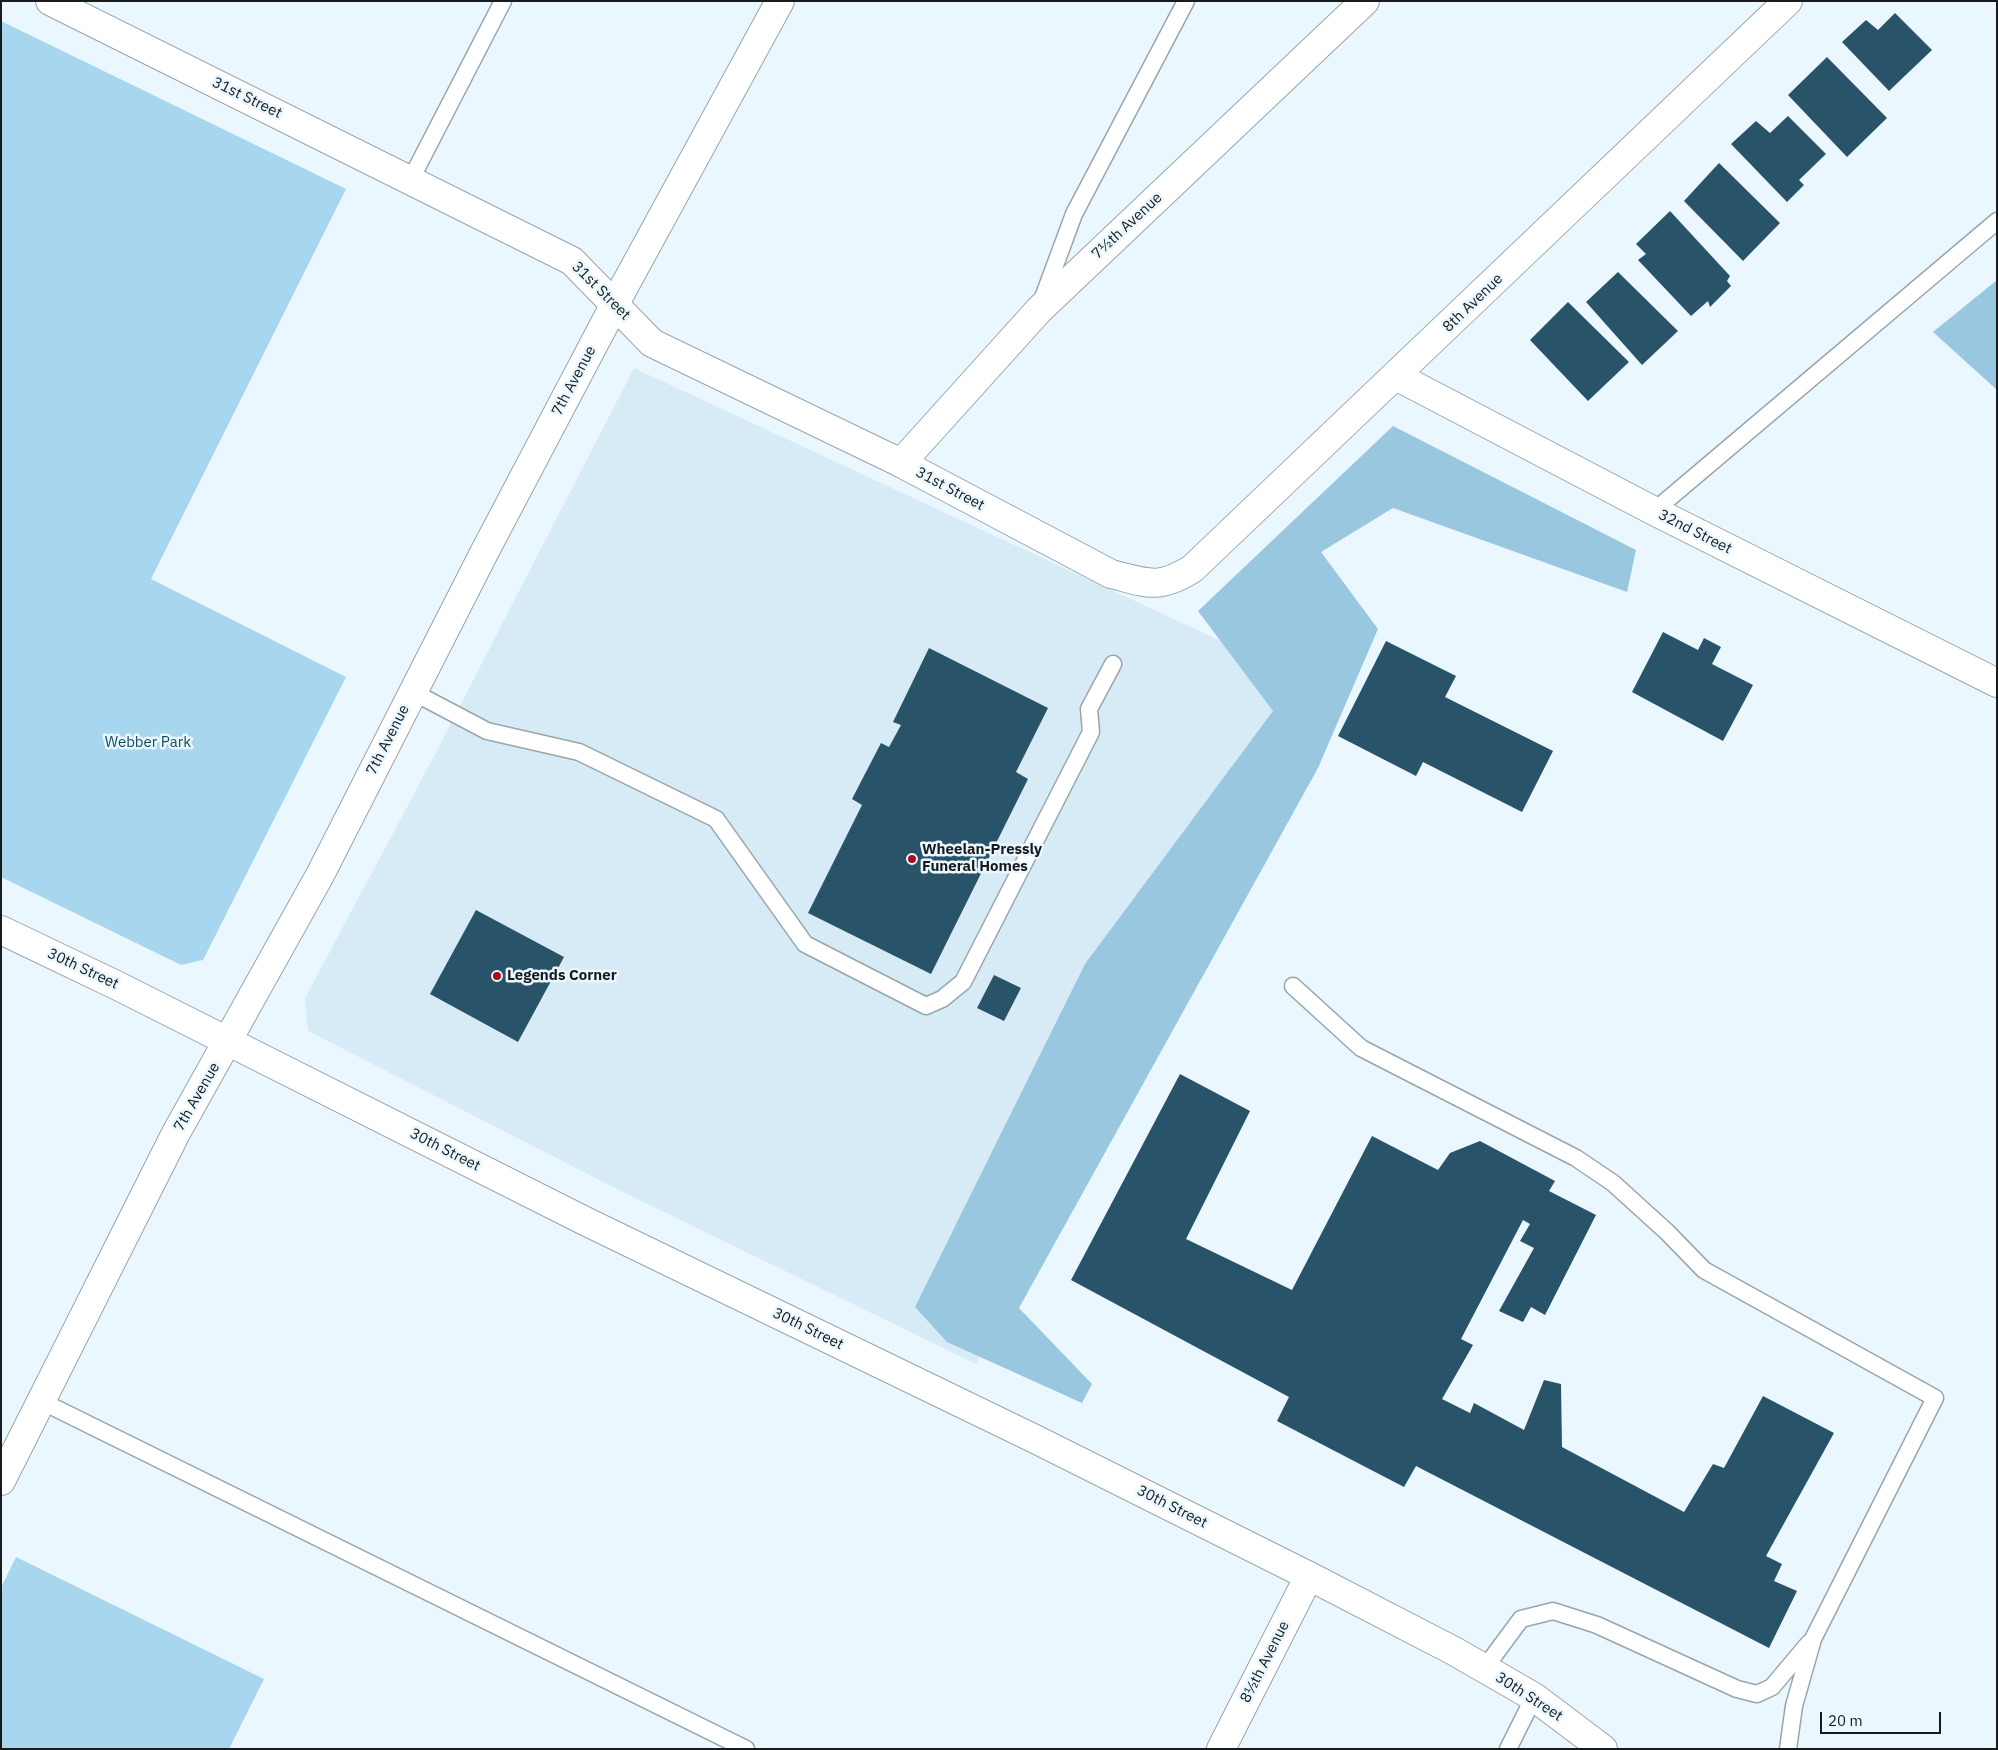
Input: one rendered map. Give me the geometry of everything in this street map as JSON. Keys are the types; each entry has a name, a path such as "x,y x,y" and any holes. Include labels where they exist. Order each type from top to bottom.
{"street":[{"name":"31st Street","path":"50,1 411,179 572,261 652,343 901,463 1111,574 1147,583"},
{"name":"7th Avenue","path":"1,1481 176,1133 229,1042 324,867 485,551 615,304 780,1"},
{"name":"7½th Avenue","path":"901,463 1039,310 1365,1"},
{"name":"8th Avenue","path":"1147,583 1172,581 1192,569 1788,1"},
{"name":"32nd Street","path":"1396,376 1654,511 1997,683"},
{"name":"30th Street","path":"1,930 587,1222 1036,1439 1309,1576 1484,1668 1534,1697 1603,1749"},
{"name":"8½th Avenue","path":"1221,1749 1309,1576"}],"lane":[{"path":"411,179 503,1"},
{"path":"1039,310 1074,214 1186,1"},
{"path":"1654,511 1997,221"},
{"path":"413,692 487,731 579,752 716,819 805,944 926,1006 942,999 963,982 1091,732 1090,709 1113,664"},
{"path":"1293,986 1361,1048 1576,1158 1605,1178 1667,1232 1704,1270 1935,1398 1812,1639 1794,1706 1788,1749"},
{"path":"42,1401 746,1749"},
{"path":"1484,1668 1521,1619 1553,1611 1597,1625 1737,1689 1757,1694 1772,1687 1812,1639"},
{"path":"1508,1749 1534,1697"}],"shaded area":[{"path":"1997,280 1997,390 1933,332"},
{"path":"634,368 1309,682 976,1364 623,1192 308,1031 305,998 431,762"},
{"path":"1393,426 1636,550 1627,592 1393,508 1321,552 1378,629 1318,768 1019,1308 1092,1384 1082,1403 947,1342 915,1307 1085,964 1273,711 1198,611"}],"green space":[{"name":"Webber Park","path":"1,21 346,189 151,579 346,677 203,960 181,965 1,877"},
{"path":"16,1557 264,1679 229,1749 1,1749 1,1588"}],"building":[{"path":"1895,13 1932,50 1889,91 1842,42 1866,20 1878,30"},
{"path":"1827,57 1887,118 1847,157 1788,95"},
{"path":"1788,116 1826,154 1799,180 1804,185 1787,202 1731,144 1756,121 1770,133"},
{"path":"1719,163 1780,223 1743,261 1684,201"},
{"path":"1670,211 1730,276 1727,281 1731,286 1710,307 1708,301 1691,316 1638,260 1646,254 1636,244"},
{"path":"1618,272 1678,331 1642,365 1586,302"},
{"path":"1568,302 1629,362 1588,401 1530,340"},
{"path":"1663,632 1698,650 1704,638 1721,647 1712,664 1753,685 1723,741 1632,692"},
{"path":"1386,641 1456,676 1445,697 1553,751 1522,812 1423,762 1416,776 1338,736"},
{"name":"Wheelan-Pressly Funeral Homes","path":"929,648 1048,708 1016,772 1028,779 931,974 808,913 862,805 852,799 881,743 889,747 901,725 893,722"},
{"name":"Legends Corner","path":"476,910 564,957 518,1042 430,994"},
{"path":"994,975 1021,988 1004,1021 977,1008"},
{"path":"1180,1074 1250,1111 1186,1239 1292,1290 1372,1136 1438,1170 1450,1153 1480,1141 1555,1181 1549,1191 1596,1215 1545,1315 1531,1307 1523,1322 1499,1311 1534,1248 1520,1241 1530,1224 1523,1220 1461,1339 1473,1345 1442,1399 1470,1413 1474,1403 1524,1430 1544,1380 1561,1384 1562,1447 1684,1512 1713,1464 1724,1468 1763,1396 1834,1433 1766,1556 1782,1564 1774,1581 1797,1591 1769,1648 1416,1466 1404,1487 1277,1421 1289,1397 1071,1280"}],"place":[{"name":"Wheelan-Pressly Funeral Homes","path":"912,859"},
{"name":"Legends Corner","path":"497,976"}]}
